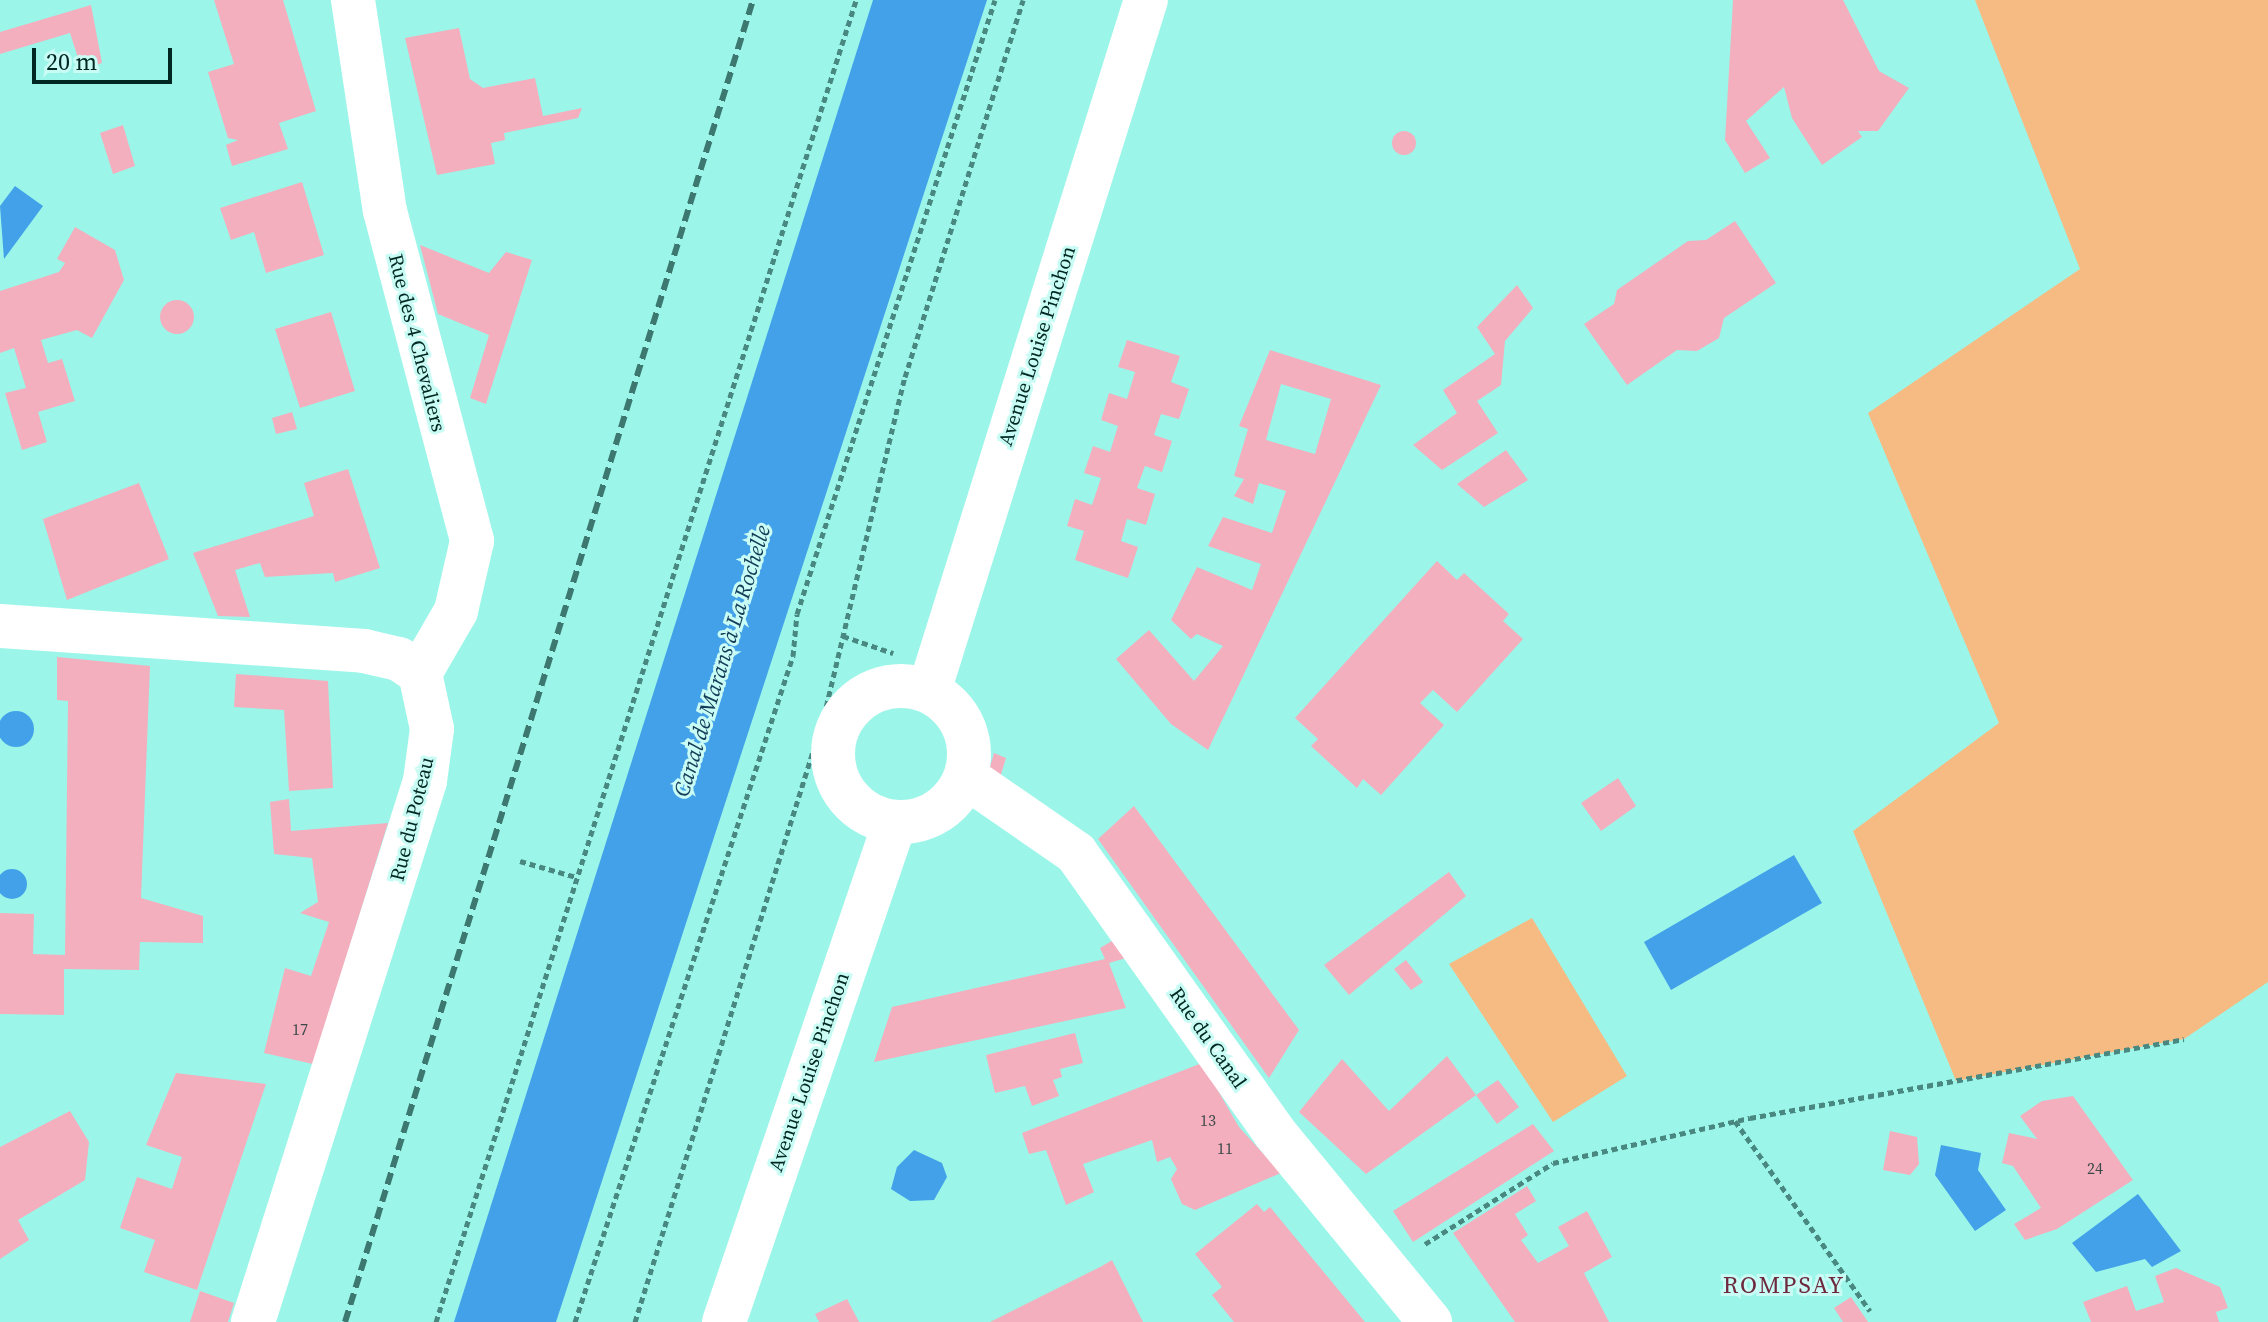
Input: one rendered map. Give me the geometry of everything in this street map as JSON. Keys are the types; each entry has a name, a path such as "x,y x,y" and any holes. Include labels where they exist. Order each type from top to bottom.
{"street":[{"name":"Rue des 4 Chevaliers","path":"353,0 362,98 385,211 472,541 456,611 420,673"},
{"name":"Avenue Louise Pinchon","path":"929,691 1146,0"},
{"path":"0,626 364,651 399,659 420,673"},
{"name":"Rue du Poteau","path":"253,1322 425,781 432,729 420,673"},
{"path":"905,686 929,691 960,718 970,756 966,777 938,812 895,822 872,816 839,784 835,737 844,716 871,694 905,686"},
{"name":"Rue du Canal","path":"966,777 1076,853 1274,1132 1390,1265 1430,1322"},
{"name":"Avenue Louise Pinchon","path":"724,1322 895,822"}],"path":[{"path":"436,1322 856,0"},
{"path":"575,1322 793,656 797,614 995,0"},
{"path":"635,1322 824,716 905,377 1023,0"},
{"path":"520,861 576,877"},
{"path":"1390,1265 1553,1163 1735,1121 2184,1039"},
{"path":"1735,1121 1870,1311"}],"shaded area":[{"path":"1975,0 2268,0 2268,982 2184,1039 1956,1081 1853,831 1999,723 1868,413 2080,269"},
{"path":"1532,918 1627,1076 1553,1122 1449,964"}],"water":[{"name":"Canal de Marans à La Rochelle","path":"873,0 987,0 556,1322 454,1322"},
{"path":"15,186 43,206 4,259 0,206"},
{"path":"16,711 29,716 34,729 29,742 16,747 3,742 -2,729 3,716"},
{"path":"1794,855 1822,903 1671,990 1644,942"},
{"path":"12,869 23,873 27,884 23,895 12,899 1,895 -3,884 1,873"},
{"path":"1941,1145 1981,1153 1978,1170 2006,1210 1975,1231 1935,1175"},
{"path":"914,1150 942,1163 947,1177 934,1200 910,1201 891,1189 897,1167"},
{"path":"2138,1194 2181,1251 2152,1267 2145,1259 2096,1272 2072,1243"}],"building":[{"path":"214,0 283,0 316,111 279,123 288,149 232,166 226,145 238,140 228,138 208,72 234,64"},
{"path":"1733,0 1843,0 1879,71 1909,88 1878,131 1858,131 1862,137 1822,165 1792,118 1784,87 1746,121 1770,158 1745,173 1725,140"},
{"path":"91,5 102,63 82,70 70,33 0,54 0,32"},
{"path":"459,28 470,79 483,88 535,78 543,116 582,108 578,118 504,133 505,140 491,143 495,164 437,175 405,38"},
{"path":"123,125 135,166 113,174 100,133"},
{"path":"1404,131 1412,135 1416,143 1412,151 1404,155 1396,151 1392,143 1396,135"},
{"path":"302,182 324,255 266,273 254,232 231,240 220,208"},
{"path":"1735,221 1776,283 1724,318 1719,338 1697,351 1677,350 1627,385 1584,324 1614,304 1617,290 1688,241 1706,240"},
{"path":"75,227 115,250 124,280 92,338 77,330 41,340 48,363 62,359 75,401 38,412 47,442 22,450 5,393 26,388 14,348 0,353 0,291 59,272 65,263 57,259"},
{"path":"420,245 489,273 506,252 532,260 486,404 470,398 489,335 438,314"},
{"path":"1517,285 1533,308 1505,341 1501,385 1477,401 1498,433 1442,470 1413,445 1457,413 1443,390 1495,354 1477,327"},
{"path":"177,300 189,305 194,317 189,329 177,334 165,329 160,317 165,305"},
{"path":"331,312 355,391 300,408 275,329"},
{"path":"1127,340 1180,356 1171,382 1189,389 1179,419 1161,414 1154,435 1172,441 1162,472 1145,466 1137,488 1155,494 1146,525 1127,519 1121,541 1138,547 1128,578 1075,560 1084,531 1067,526 1075,499 1092,505 1101,478 1084,473 1093,446 1110,452 1118,426 1101,420 1109,393 1127,399 1135,372 1118,367"},
{"path":"1270,350 1381,385 1208,750 1171,724 1116,659 1149,630 1194,681 1223,646 1197,634 1191,639 1171,620 1197,567 1252,590 1261,564 1208,546 1223,517 1272,533 1286,491 1259,483 1253,504 1234,496 1244,479 1234,476 1248,429 1239,426","holes":["1281,384 1331,399 1315,454 1266,440"]},
{"path":"292,412 297,429 276,434 272,418"},
{"path":"1506,450 1528,480 1484,507 1457,484"},
{"path":"348,469 380,568 335,582 333,573 265,577 260,563 235,570 250,617 218,616 193,553 314,516 304,483"},
{"path":"139,483 169,559 67,600 43,519"},
{"path":"1437,561 1457,580 1464,573 1509,614 1503,621 1523,639 1457,712 1433,690 1420,703 1444,725 1381,795 1363,779 1357,788 1311,746 1318,739 1295,718"},
{"path":"57,657 150,666 141,898 203,916 203,943 140,942 139,970 64,969 64,1015 0,1014 0,913 34,914 33,954 65,955 68,701 57,700"},
{"path":"236,674 328,681 333,788 289,791 284,710 234,707"},
{"path":"994,753 1006,758 999,781 987,777"},
{"path":"1618,778 1636,806 1601,831 1581,803"},
{"path":"289,799 291,831 388,823 313,1064 264,1053 285,968 311,976 329,922 300,913 318,902 312,858 274,854 270,802"},
{"path":"1134,806 1299,1030 1269,1078 1098,839"},
{"path":"1449,872 1466,896 1349,995 1324,965"},
{"path":"1112,941 1126,958 1109,963 1126,1008 874,1062 892,1007 1105,959 1100,948"},
{"path":"1406,960 1423,982 1411,990 1394,969"},
{"path":"1075,1033 1083,1063 1060,1069 1062,1077 1053,1080 1059,1096 1032,1106 1025,1086 995,1093 986,1055"},
{"path":"1447,1056 1476,1095 1366,1174 1299,1112 1342,1059 1389,1111"},
{"path":"1202,1063 1239,1127 1281,1173 1195,1210 1182,1204 1171,1179 1177,1169 1170,1157 1157,1162 1152,1140 1083,1164 1094,1192 1066,1205 1046,1150 1029,1154 1022,1133"},
{"path":"176,1073 266,1084 197,1290 144,1272 155,1240 120,1228 137,1177 172,1189 182,1157 146,1145"},
{"path":"1498,1080 1519,1107 1497,1124 1476,1095"},
{"path":"2073,1096 2133,1180 2057,1229 2025,1240 2014,1224 2041,1208 2013,1166 2002,1163 2009,1133 2037,1139 2020,1116 2042,1101"},
{"path":"70,1111 89,1142 85,1180 18,1220 29,1240 0,1259 0,1147"},
{"path":"1533,1124 1554,1151 1413,1242 1393,1211"},
{"path":"1890,1131 1917,1137 1919,1164 1910,1175 1883,1170"},
{"path":"1527,1186 1536,1201 1515,1214 1528,1235 1521,1240 1538,1263 1569,1246 1558,1227 1587,1211 1612,1257 1584,1273 1609,1322 1515,1322 1453,1233"},
{"path":"1257,1204 1264,1212 1270,1207 1365,1322 1234,1322 1212,1295 1222,1287 1195,1254"},
{"path":"1112,1260 1143,1322 990,1322 1102,1266"},
{"path":"2176,1268 2220,1287 2228,1308 2216,1312 2219,1322 2091,1322 2083,1302 2127,1286 2136,1311 2164,1302 2155,1276"},
{"path":"200,1291 234,1303 228,1322 190,1322"},
{"path":"1851,1297 1868,1322 1843,1322 1834,1308"},
{"path":"847,1299 859,1322 819,1322 815,1314"}],"railway":[{"path":"345,1322 753,0"}],"district":[{"name":"ROMPSAY","path":"1784,1285"}]}
